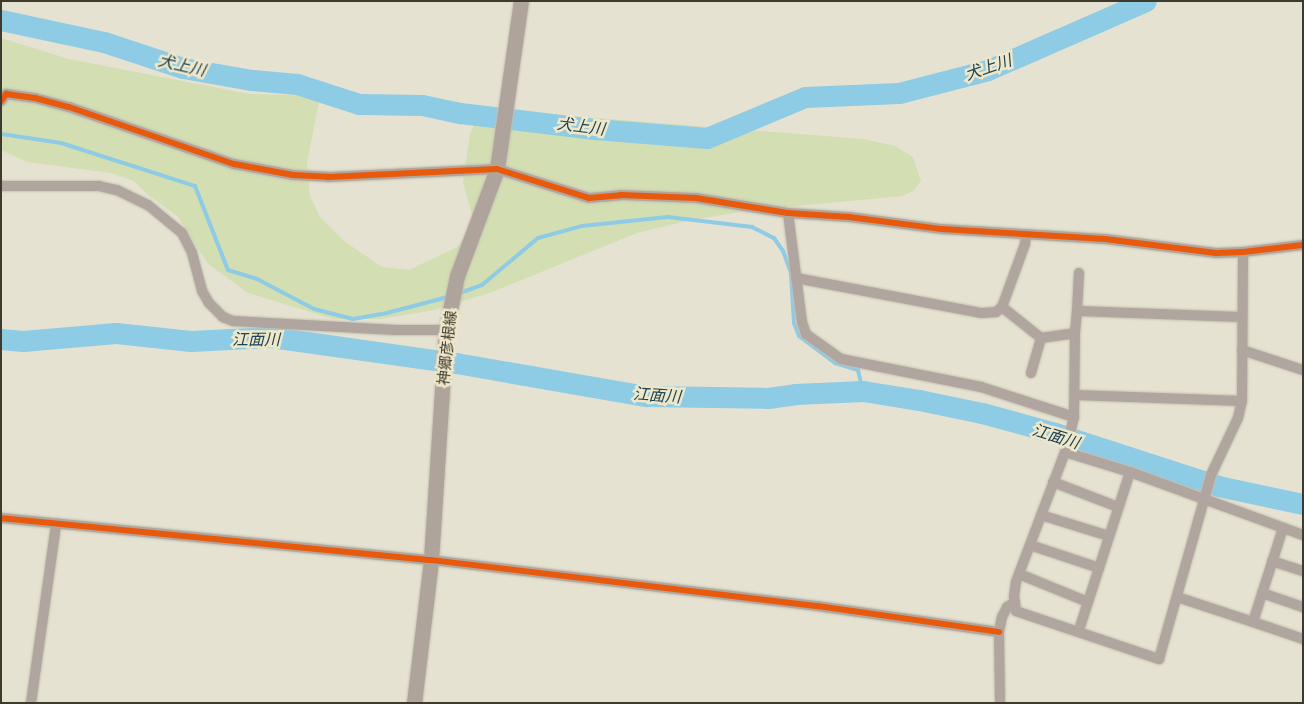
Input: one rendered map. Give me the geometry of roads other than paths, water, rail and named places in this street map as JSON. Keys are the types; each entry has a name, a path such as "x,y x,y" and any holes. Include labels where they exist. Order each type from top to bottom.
{"main road":[{"name":"神郷彦根線","path":"414,703 431,560 439,461 446,330 457,276 498,164 521,1"}],"street":[{"path":"1,101 6,94 35,98 69,107 234,164 293,175 328,177 440,174 498,164 589,198 621,195 696,198 788,213 849,217 942,229 1105,239 1216,253 1303,245"},
{"path":"1,186 99,186 117,190 148,205 182,233 192,253 202,291 209,303 223,317 233,321 395,330 446,330"},
{"path":"788,213 802,322 806,334 841,358 981,387 1074,417"},
{"path":"796,278 982,313 996,312 1002,307 1025,244 1026,234"},
{"path":"1079,274 1075,333 1074,417 1066,448 1016,582 1016,611 1079,630 1159,658 1210,475 1238,418 1242,401 1243,252"},
{"path":"1002,307 1041,338 1075,333"},
{"path":"1076,311 1242,317"},
{"path":"1031,373 1041,338"},
{"path":"1242,350 1303,370"},
{"path":"1075,394 1242,401"},
{"path":"1066,448 1130,472 1206,494 1282,528 1303,534"},
{"path":"1079,630 1130,472"},
{"path":"1053,482 1118,506"},
{"path":"1041,515 1109,536"},
{"path":"1,518 431,560 817,606 999,632"},
{"path":"31,703 56,524"},
{"path":"1254,622 1282,528"},
{"path":"1030,544 1099,568"},
{"path":"1272,561 1303,571"},
{"path":"1019,574 1088,602"},
{"path":"1262,593 1303,607"},
{"path":"1176,597 1303,639"},
{"path":"1000,703 999,632 1006,607 1015,602"}],"waterway":[{"name":"犬上川","path":"1,20 104,42 183,68 252,80 297,84 359,104 422,105 460,113 595,129 707,138 805,97 899,93 988,70 1146,1"},
{"path":"1,134 61,143 195,186 228,270 257,279 314,309 353,319 387,313 448,297"},
{"path":"457,294 482,285 538,238 582,226 668,217 752,227 774,238 783,251 791,273 794,323 799,336 835,363 858,370 863,391"},
{"name":"江面川","path":"1,339 23,341 116,333 191,341 271,337 456,363 646,396 768,398 795,394 863,391 982,413 1055,433 1218,486 1303,504"}]}
